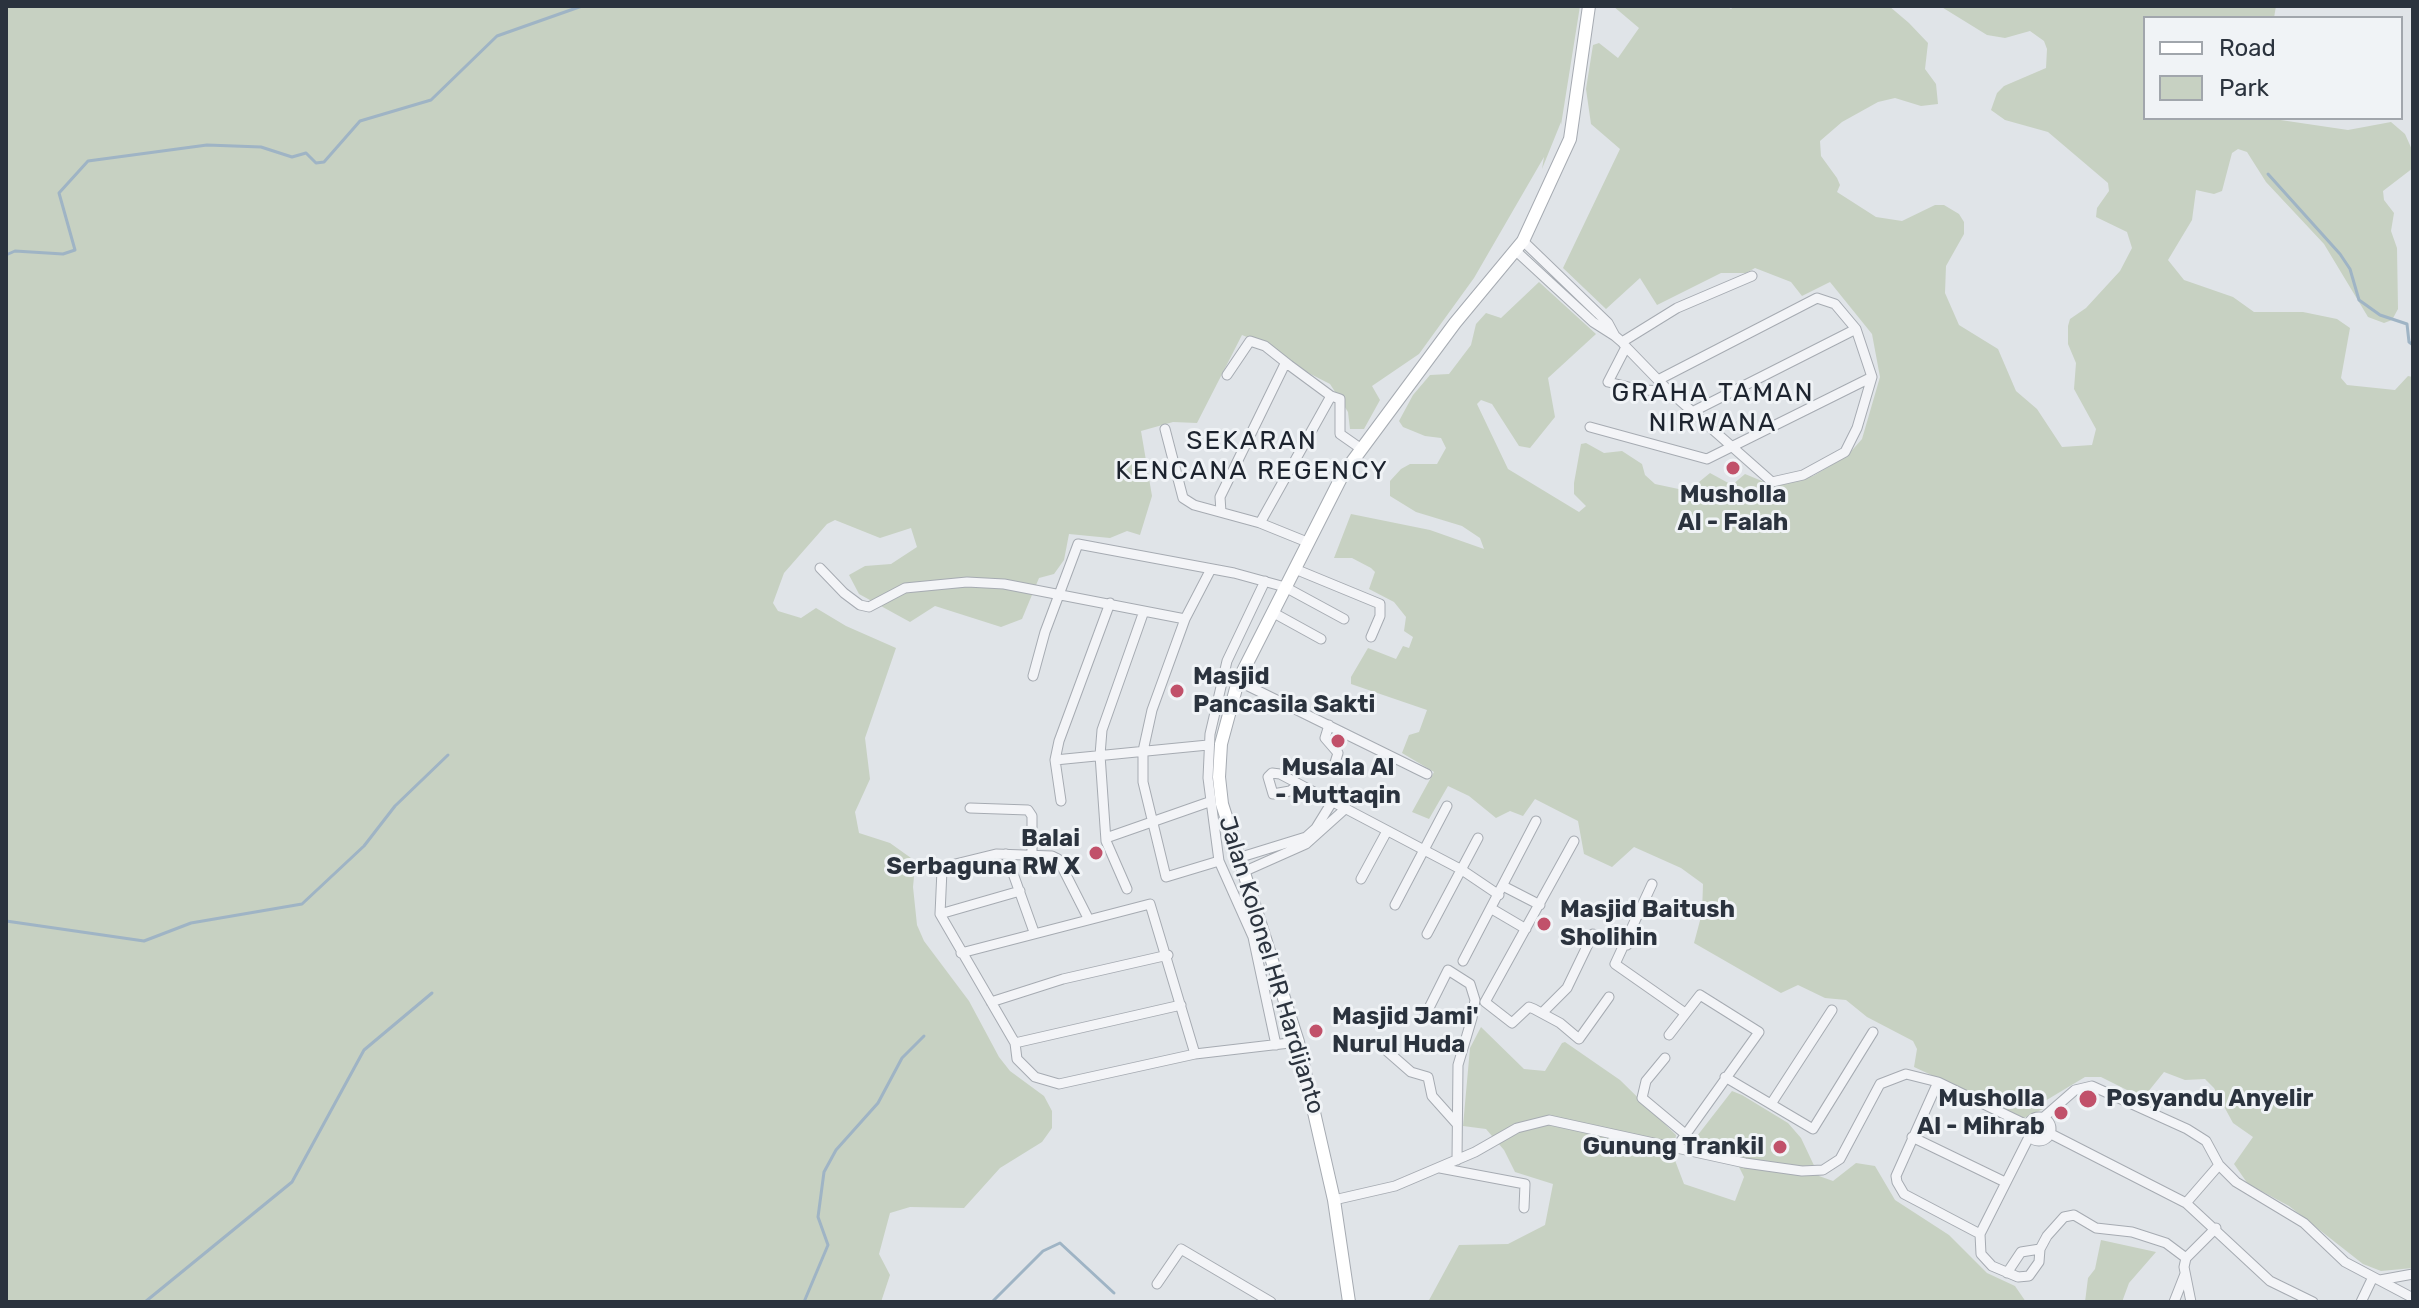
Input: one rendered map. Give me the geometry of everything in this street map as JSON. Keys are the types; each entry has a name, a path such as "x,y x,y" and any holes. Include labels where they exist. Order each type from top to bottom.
{"main road":[{"name":"Jalan Kolonel HR Hardijanto","path":"1349,1302 1334,1200 1298,1042 1213,778 1238,681 1307,542 1360,448 1455,323 1519,246 1570,139 1589,6"}],"street":[{"path":"1519,246 1584,299 1608,323 1621,341 1658,380 1669,391 1772,482 1803,475 1845,452 1857,428 1872,377 1856,329 1835,304 1817,298 1658,380"},
{"path":"1519,246 1577,307 1604,331 1621,341"},
{"path":"1669,391 1608,382 1621,341 1677,308 1752,276"},
{"path":"1577,307 1584,299"},
{"path":"1692,412 1856,329"},
{"path":"1227,375 1250,341 1265,346 1331,396 1340,399 1340,434 1360,448"},
{"path":"1221,512 1220,497 1267,395 1284,366 1289,365"},
{"path":"1590,427 1704,459 1872,377"},
{"path":"1260,523 1331,396"},
{"path":"1165,429 1183,498 1307,542"},
{"path":"1033,676 1078,544 1265,581 1285,587 1344,619"},
{"path":"820,568 844,593 869,607 905,588 967,582 1060,594 1185,619"},
{"path":"1211,569 1185,619 1152,710 1143,751 1143,782 1166,877 1219,861"},
{"path":"1295,569 1380,604 1380,616 1371,637"},
{"path":"1265,581 1227,661 1208,745 1213,778 1209,802 1219,861 1253,937 1276,1045"},
{"path":"1061,801 1055,760 1064,721 1110,603"},
{"path":"1127,889 1106,838 1100,755 1102,730 1144,611"},
{"path":"1272,612 1321,639"},
{"path":"1227,661 1244,668"},
{"path":"1238,681 1427,774"},
{"path":"1329,725 1325,738 1338,753 1333,769"},
{"path":"1055,760 1208,745"},
{"path":"1298,785 1501,890 1540,905"},
{"path":"1106,838 1209,802"},
{"path":"1238,858 1306,837 1320,828 1332,802"},
{"path":"1395,905 1421,849 1447,806"},
{"path":"970,808 1028,810 1032,816 1032,854"},
{"path":"1243,872 1286,856 1345,809"},
{"path":"1463,961 1536,821"},
{"path":"1361,879 1387,831"},
{"path":"1427,934 1478,838"},
{"path":"1574,841 1485,1002 1512,1023 1529,1007 1560,1023 1579,1039 1609,997"},
{"path":"1006,854 1034,932"},
{"path":"1088,918 1058,859 1032,854 1006,854 943,867 939,881 940,914 1015,1043 1017,1059 1035,1077 1054,1084 1195,1054 1298,1042"},
{"path":"1652,884 1627,945 1615,964 1685,1013"},
{"path":"940,914 1020,891"},
{"path":"961,953 1150,904 1168,955 1195,1054"},
{"path":"1492,909 1526,929"},
{"path":"1542,1013 1567,988 1593,934 1627,945"},
{"path":"991,1002 1063,979 1168,955"},
{"path":"1423,1020 1448,970 1470,984 1475,1000 1458,1065 1457,1160"},
{"path":"1669,1035 1700,995 1759,1032 1676,1148"},
{"path":"1015,1043 1181,1005"},
{"path":"1771,1104 1832,1010"},
{"path":"1725,1077 1813,1129 1873,1032"},
{"path":"1387,1051 1411,1072 1428,1077 1432,1096 1457,1124"},
{"path":"1665,1058 1646,1081 1642,1098 1684,1133"},
{"path":"1334,1200 1395,1186 1457,1160 1517,1128 1549,1120 1802,1171 1823,1170 1840,1159 1880,1084 1906,1074 1938,1082 2027,1125"},
{"path":"1938,1082 1896,1176 1899,1189 1980,1234"},
{"path":"2044,1117 2075,1090 2100,1087 2199,1136 2206,1141 2219,1165 2243,1186 2304,1223 2345,1262 2413,1298"},
{"path":"2027,1125 2037,1116 2044,1117 2049,1121 2051,1134"},
{"path":"2027,1125 2029,1137 1980,1234 1984,1259 2007,1273 2029,1276 2039,1262 2040,1249 2057,1223 2074,1215 2096,1228 2132,1232 2166,1243 2186,1258"},
{"path":"2029,1137 2036,1141 2051,1134"},
{"path":"2051,1134 2186,1203 2270,1281 2313,1302"},
{"path":"1912,1137 2005,1182"},
{"path":"2186,1203 2219,1165"},
{"path":"1439,1168 1462,1175 1525,1184 1524,1208"},
{"path":"2191,1302 2185,1274 2186,1258 2216,1228"},
{"path":"1157,1284 1181,1249 1271,1302"},
{"path":"2007,1273 2021,1252 2040,1249"},
{"path":"2174,1302 2185,1274"},
{"path":"2361,1302 2377,1278 2413,1274"}],"green space":[{"path":"6,6 1580,6 1561,125 1561,122 1542,169 1544,157 1474,278 1419,354 1372,386 1380,400 1364,429 1350,429 1348,412 1330,384 1285,361 1266,345 1242,335 1197,423 1173,422 1141,431 1152,496 1140,535 1127,531 1110,538 1069,534 1064,560 1054,574 1039,578 1022,619 1001,627 935,606 910,622 859,594 849,575 865,566 891,564 917,547 911,528 880,538 835,520 827,524 784,573 773,603 778,611 801,618 816,608 846,626 896,648 865,738 870,779 855,812 859,833 890,843 911,858 915,866 913,887 917,925 924,941 969,1001 999,1057 1010,1071 1044,1096 1052,1111 1052,1128 1042,1142 1000,1168 964,1208 910,1207 890,1213 879,1254 890,1275 881,1302 6,1302"},
{"path":"1613,6 1726,6 1731,9 1734,6 1889,6 1909,23 1928,43 1925,69 1936,84 1938,104 1921,106 1895,98 1878,102 1842,122 1820,141 1821,156 1837,178 1840,185 1837,192 1876,217 1902,221 1935,205 1944,205 1959,214 1964,222 1964,234 1946,266 1945,293 1959,325 1998,349 2016,391 2037,409 2062,447 2092,445 2096,429 2074,389 2076,363 2068,344 2070,319 2086,308 2120,271 2132,248 2127,232 2096,217 2097,208 2109,191 2108,183 2048,132 2005,120 1991,110 1997,93 2004,86 2046,68 2047,49 2044,41 2030,31 2005,38 1987,35 1940,6 2276,6 2274,16 2143,16 2143,120 2280,120 2348,130 2391,122 2405,134 2413,152 2413,168 2383,191 2384,200 2394,213 2391,231 2397,248 2398,309 2392,320 2384,323 2368,317 2324,244 2266,182 2247,152 2238,149 2232,153 2222,191 2214,194 2196,190 2192,220 2168,260 2184,280 2233,297 2254,312 2303,312 2337,319 2350,328 2341,378 2347,385 2395,390 2408,376 2413,377 2413,1268 2381,1271 2363,1264 2289,1206 2248,1184 2234,1164 2253,1137 2233,1123 2214,1088 2205,1079 2185,1080 2164,1072 2143,1098 2101,1077 2085,1077 2045,1101 2043,1109 2024,1118 1914,1067 1917,1049 1913,1041 1867,1017 1846,1000 1825,998 1798,985 1781,993 1694,943 1702,913 1703,884 1681,868 1634,847 1612,867 1584,854 1578,821 1535,799 1523,816 1510,811 1496,818 1469,796 1448,786 1429,819 1412,812 1434,772 1402,753 1409,735 1419,732 1427,710 1351,684 1351,677 1368,648 1396,659 1403,646 1409,648 1413,637 1404,631 1406,617 1394,602 1369,589 1375,572 1371,568 1352,558 1334,558 1351,514 1430,530 1484,549 1480,538 1462,526 1416,512 1390,496 1390,481 1410,464 1437,464 1446,448 1441,438 1425,436 1403,427 1399,421 1413,395 1430,375 1449,374 1471,345 1476,324 1486,313 1501,318 1539,282 1596,334 1548,378 1555,417 1530,448 1519,446 1492,404 1481,400 1477,404 1508,469 1579,512 1586,506 1574,494 1574,483 1581,444 1586,443 1604,453 1622,451 1642,464 1645,475 1655,484 1688,491 1710,473 1732,485 1745,474 1774,486 1813,476 1847,456 1862,439 1880,377 1872,334 1830,282 1802,296 1791,282 1755,268 1746,273 1721,273 1657,305 1640,278 1606,309 1563,268 1620,149 1591,124 1586,89 1593,45 1599,43 1618,58 1639,28"},
{"path":"1481,1027 1524,1069 1545,1071 1565,1042 1620,1080 1676,1135 1673,1155 1684,1184 1735,1201 1744,1177 1734,1157 1694,1140 1732,1091 1742,1095 1788,1123 1801,1138 1819,1176 1833,1181 1856,1163 1875,1166 1895,1200 1949,1235 1987,1273 2015,1286 2026,1302 1428,1302 1459,1245 1508,1244 1545,1225 1553,1184 1515,1172 1504,1150 1486,1129 1463,1126 1470,1048"},
{"path":"2101,1240 2156,1252 2129,1283 2122,1302 2085,1302 2088,1278 2095,1269"}],"waterway":[{"path":"6,255 15,251 63,254 75,250 59,193 88,161 207,145 261,147 292,157 306,153 316,163 324,162 360,121 431,100 497,36 582,6"},
{"path":"2268,174 2340,254 2350,269 2359,300 2380,315 2407,324 2409,342 2413,345"},
{"path":"6,921 144,941 191,923 302,904 364,846 395,806 448,755"},
{"path":"145,1302 292,1182 364,1050 432,993"},
{"path":"804,1302 828,1245 818,1217 824,1172 836,1150 878,1103 902,1058 924,1036"},
{"path":"992,1302 1043,1251 1060,1243 1114,1293"}],"place":[{"name":"Musholla Al - Falah","path":"1733,468"},
{"name":"Masjid Pancasila Sakti","path":"1177,691"},
{"name":"Musala Al - Muttaqin","path":"1338,741"},
{"name":"Balai Serbaguna RW X","path":"1096,853"},
{"name":"Masjid Baitush Sholihin","path":"1544,924"},
{"name":"Masjid Jami' Nurul Huda","path":"1316,1031"},
{"name":"Posyandu Anyelir","path":"2088,1099"},
{"name":"Musholla Al - Mihrab","path":"2061,1113"},
{"name":"Gunung Trankil","path":"1780,1147"}],"district":[{"name":"GRAHA TAMAN NIRWANA","path":"1713,408"},
{"name":"SEKARAN KENCANA REGENCY","path":"1252,456"}]}
